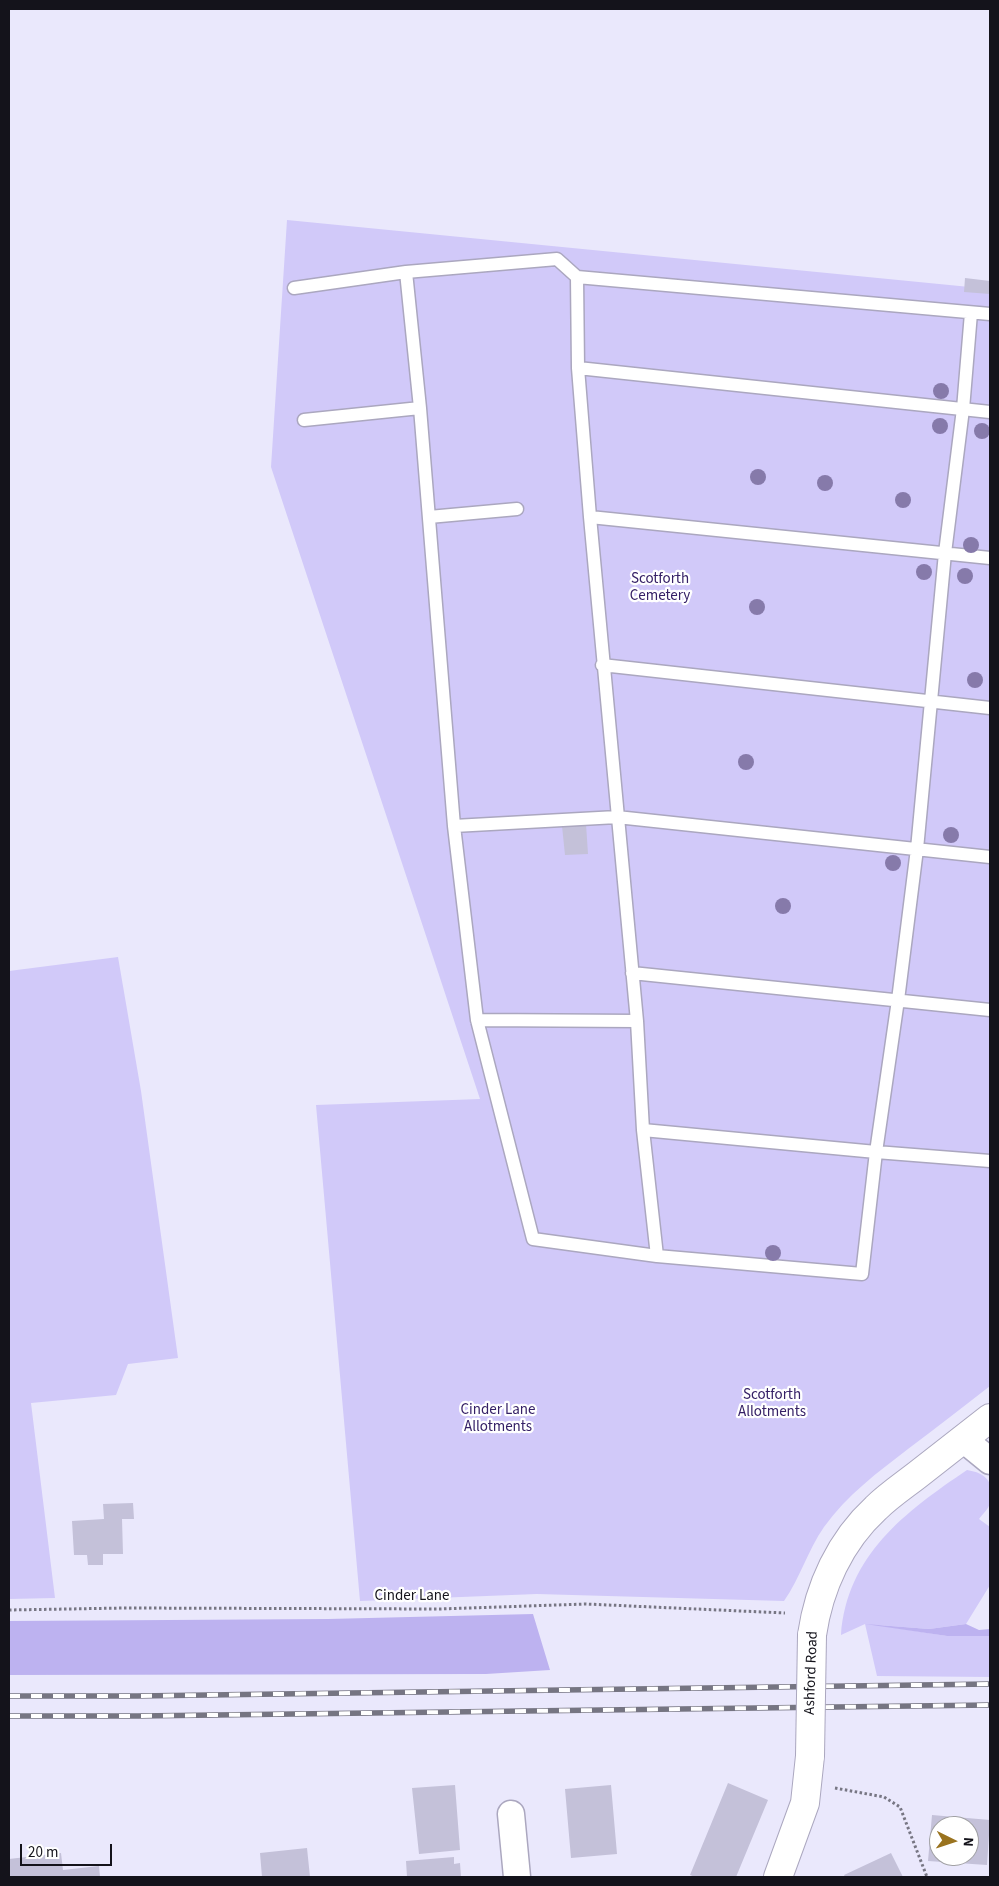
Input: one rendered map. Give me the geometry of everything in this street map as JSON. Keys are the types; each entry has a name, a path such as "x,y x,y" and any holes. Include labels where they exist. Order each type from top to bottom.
{"street":[{"name":"Ashford Road","path":"778,1877 805,1803 810,1756 813,1626 826,1581 841,1550 876,1507 990,1418"},
{"path":"964,1439 990,1461"},
{"path":"511,1814 517,1877"}],"lane":[{"path":"294,288 406,272 557,259 577,277 990,314"},
{"path":"406,272 420,408 454,826 477,1020 534,1239 656,1256 862,1274 876,1152 917,849 945,553 963,409 971,313"},
{"path":"577,277 578,368 590,517 602,665 637,1021 643,1130 656,1256"},
{"path":"578,368 990,412"},
{"path":"304,420 420,408"},
{"path":"429,518 517,509"},
{"path":"590,517 990,558"},
{"path":"602,665 990,708"},
{"path":"454,826 617,817 990,857"},
{"path":"632,972 990,1010"},
{"path":"477,1020 637,1021"},
{"path":"643,1130 990,1161"}],"path":[{"name":"Cinder Lane","path":"9,1610 125,1608 440,1609 586,1604 786,1613 813,1626"},
{"path":"808,1783 884,1797 900,1807 926,1877"}],"green space":[{"name":"Scotforth Cemetery","path":"287,220 990,289 990,1386 874,1475 853,1494 833,1515 818,1536 784,1601 537,1594 360,1601 316,1105 480,1099 271,467"},
{"path":"118,957 141,1091 178,1358 128,1364 116,1395 31,1403 55,1598 9,1599 9,971"},
{"path":"967,1470 984,1476 988,1480 991,1489 989,1505 979,1519 990,1527 990,1585 966,1624 929,1629 877,1625 947,1636 990,1636 990,1677 877,1676 865,1624 841,1635 846,1607 854,1581 867,1559 883,1538 901,1520 922,1502"}],"shaded area":[{"path":"533,1614 550,1670 486,1674 9,1675 9,1621 328,1619"},
{"path":"865,1624 929,1629 966,1624 979,1630 990,1629 990,1636 947,1636"}],"building":[{"path":"965,278 990,281 990,294 964,292"},
{"path":"586,824 588,854 565,855 562,826"},
{"path":"133,1503 134,1519 122,1519 123,1554 103,1554 103,1565 88,1565 87,1555 74,1555 72,1521 104,1519 103,1504"},
{"path":"728,1783 768,1800 736,1877 695,1877 690,1875"},
{"path":"455,1785 460,1850 419,1854 412,1788"},
{"path":"611,1785 617,1854 571,1858 565,1789"},
{"path":"979,1819 990,1820 987,1865 979,1864"},
{"path":"307,1848 310,1877 262,1877 260,1853"},
{"path":"61,1853 63,1870 99,1866 100,1877 9,1877 9,1859"},
{"path":"891,1853 903,1877 845,1877 844,1875"},
{"path":"454,1857 454,1864 460,1863 461,1877 407,1877 406,1861"}],"railway":[{"path":"9,1696 137,1696 990,1684"},
{"path":"9,1716 990,1705"}],"park label":[{"name":"Scotforth Allotments","path":"772,1404"},
{"name":"Cinder Lane Allotments","path":"498,1420"}]}
